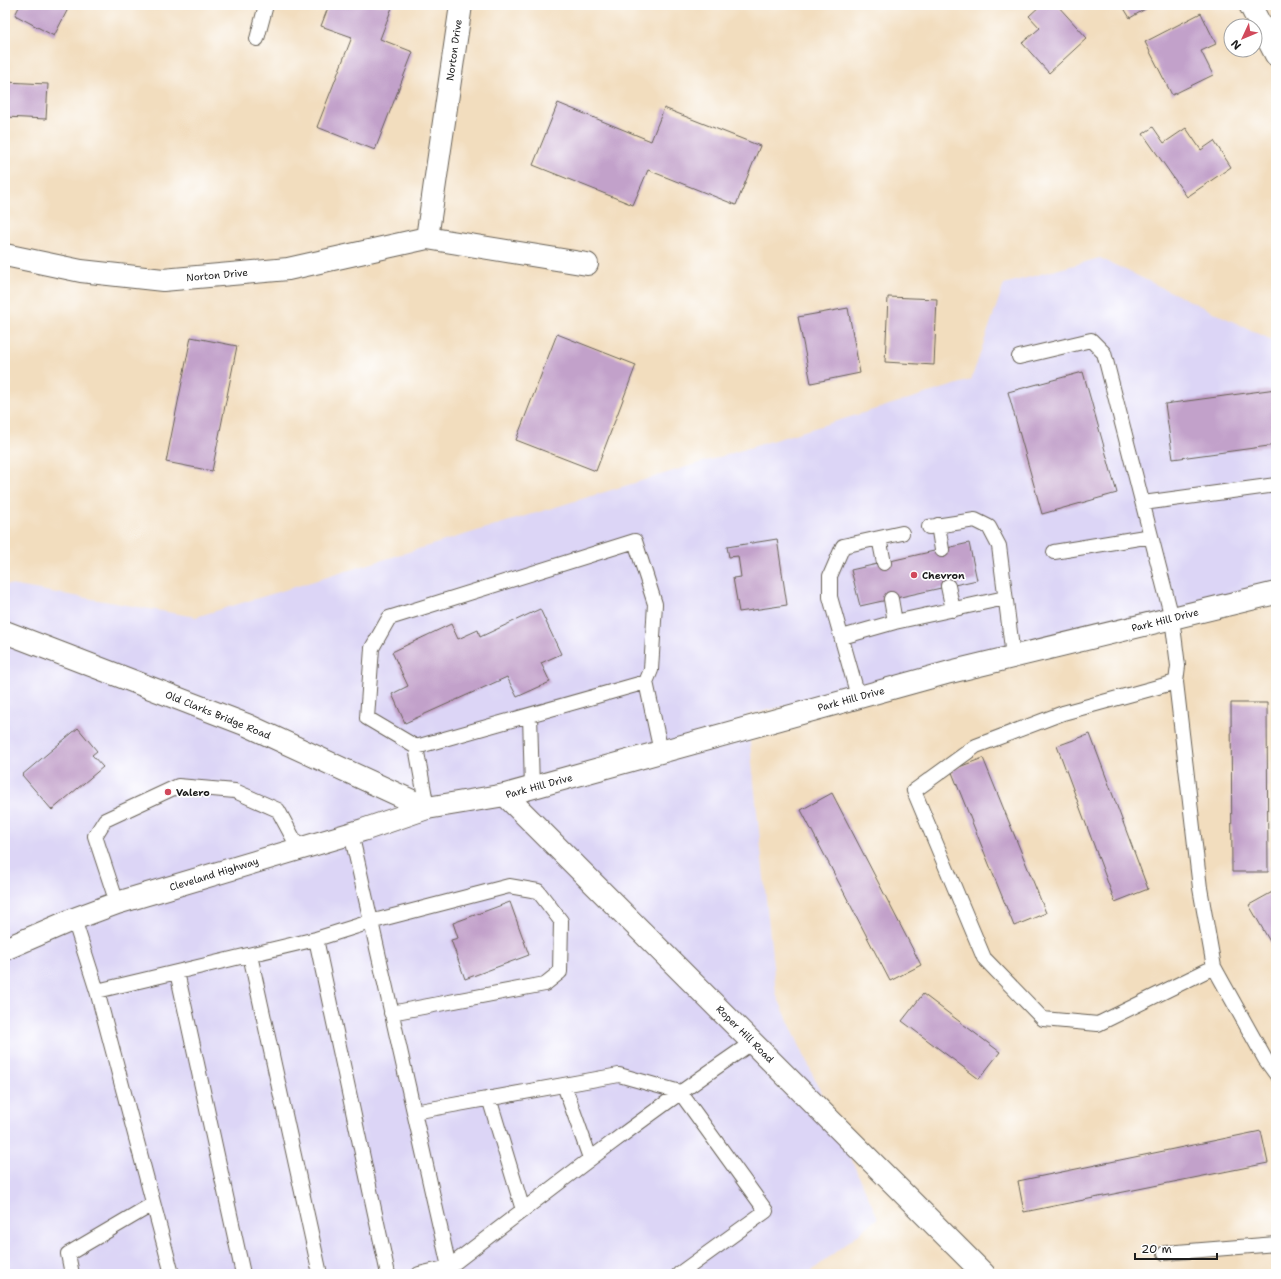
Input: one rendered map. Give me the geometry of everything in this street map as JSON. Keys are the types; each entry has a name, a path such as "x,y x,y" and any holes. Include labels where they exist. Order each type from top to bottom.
{"street":[{"name":"Norton Drive","path":"427,238 461,5"},
{"path":"1250,5 1276,55"},
{"name":"Norton Drive","path":"5,255 81,272 163,280 288,269 427,238 587,264"},
{"name":"Park Hill Drive","path":"426,808 505,795 858,696 1013,656 1276,593"},
{"name":"Old Clarks Bridge Road","path":"5,632 247,725 426,808"},
{"name":"Roper Hill Road","path":"505,795 984,1274"},
{"name":"Cleveland Highway","path":"5,949 74,919 117,903 299,849 426,808"}],"lane":[{"path":"257,39 266,5"},
{"path":"1019,357 1091,340 1104,353 1172,618 1178,666 1176,682 1200,888 1214,967 1265,1059 1276,1074"},
{"path":"1142,503 1276,485"},
{"path":"942,550 934,526 975,520 989,527 999,546 1013,656"},
{"path":"858,696 830,597 830,576 843,546 902,534"},
{"path":"1054,552 1151,536"},
{"path":"879,538 884,563"},
{"path":"646,682 416,748 367,718 372,648 389,618 635,541 655,604 651,670 646,682 661,752"},
{"path":"948,586 953,610"},
{"path":"842,637 895,622 1005,598"},
{"path":"892,599 895,622"},
{"path":"1176,682 1063,713 976,746 914,791 984,958 1043,1019 1098,1024 1214,967"},
{"path":"530,715 532,788"},
{"path":"416,748 426,808"},
{"path":"117,903 95,836 106,820 178,786 235,791 278,810 299,849"},
{"path":"351,833 449,1267"},
{"path":"97,991 250,955 509,886 538,891 561,921 560,972 545,984 391,1013"},
{"path":"74,919 97,991 172,1274"},
{"path":"316,938 388,1274"},
{"path":"250,955 320,1274"},
{"path":"177,972 243,1274"},
{"path":"419,1274 449,1267 590,1158 680,1092 753,1042"},
{"path":"414,1112 619,1074 680,1092 766,1211 679,1274"},
{"path":"564,1085 590,1158"},
{"path":"490,1098 523,1210"},
{"path":"72,1274 68,1254 153,1204"},
{"path":"1165,1253 1276,1244"}],"shaded area":[{"path":"1100,258 1276,342 1276,595 747,715 776,994 878,1218 808,1274 5,1274 5,584 196,617 971,380 1004,284"}],"building":[{"path":"20,5 70,5 54,36 15,15"},
{"path":"329,5 393,5 380,39 413,52 375,150 317,127 352,37 321,26"},
{"path":"1041,5 1057,5 1087,38 1049,73 1022,43 1040,28 1029,16"},
{"path":"1122,5 1152,5 1130,18"},
{"path":"1201,13 1216,44 1201,51 1213,75 1172,95 1145,42"},
{"path":"5,82 48,84 46,119 5,117"},
{"path":"558,103 651,141 664,108 760,146 736,205 648,170 633,205 533,165"},
{"path":"1153,127 1164,143 1186,128 1201,150 1214,141 1231,167 1187,197 1143,134"},
{"path":"888,297 937,299 934,365 885,362"},
{"path":"848,308 860,373 811,383 798,317"},
{"path":"557,334 636,365 596,471 516,440"},
{"path":"191,337 237,346 212,471 166,462"},
{"path":"1083,372 1117,493 1042,514 1008,392"},
{"path":"1276,389 1276,445 1173,459 1165,404"},
{"path":"777,539 787,605 739,612 733,578 741,577 738,556 729,557 727,547"},
{"name":"Chevron","path":"969,543 977,580 860,606 851,570"},
{"path":"540,609 561,654 541,663 550,682 517,697 507,677 405,723 392,694 408,686 392,652 451,624 458,639 478,630 480,637"},
{"path":"1231,703 1267,703 1268,872 1232,872"},
{"path":"78,728 97,751 92,755 103,767 52,810 22,775"},
{"path":"1090,734 1148,889 1115,902 1057,746"},
{"path":"983,758 1046,913 1014,926 951,770"},
{"path":"832,793 921,965 890,981 801,810"},
{"path":"1276,890 1276,952 1249,905"},
{"path":"510,902 529,955 465,979 451,940 458,938 453,923"},
{"path":"923,994 1000,1052 979,1079 902,1021"},
{"path":"1261,1131 1268,1163 1024,1212 1018,1181"}],"place":[{"name":"Chevron","path":"914,575"},
{"name":"Valero","path":"168,792"}]}
